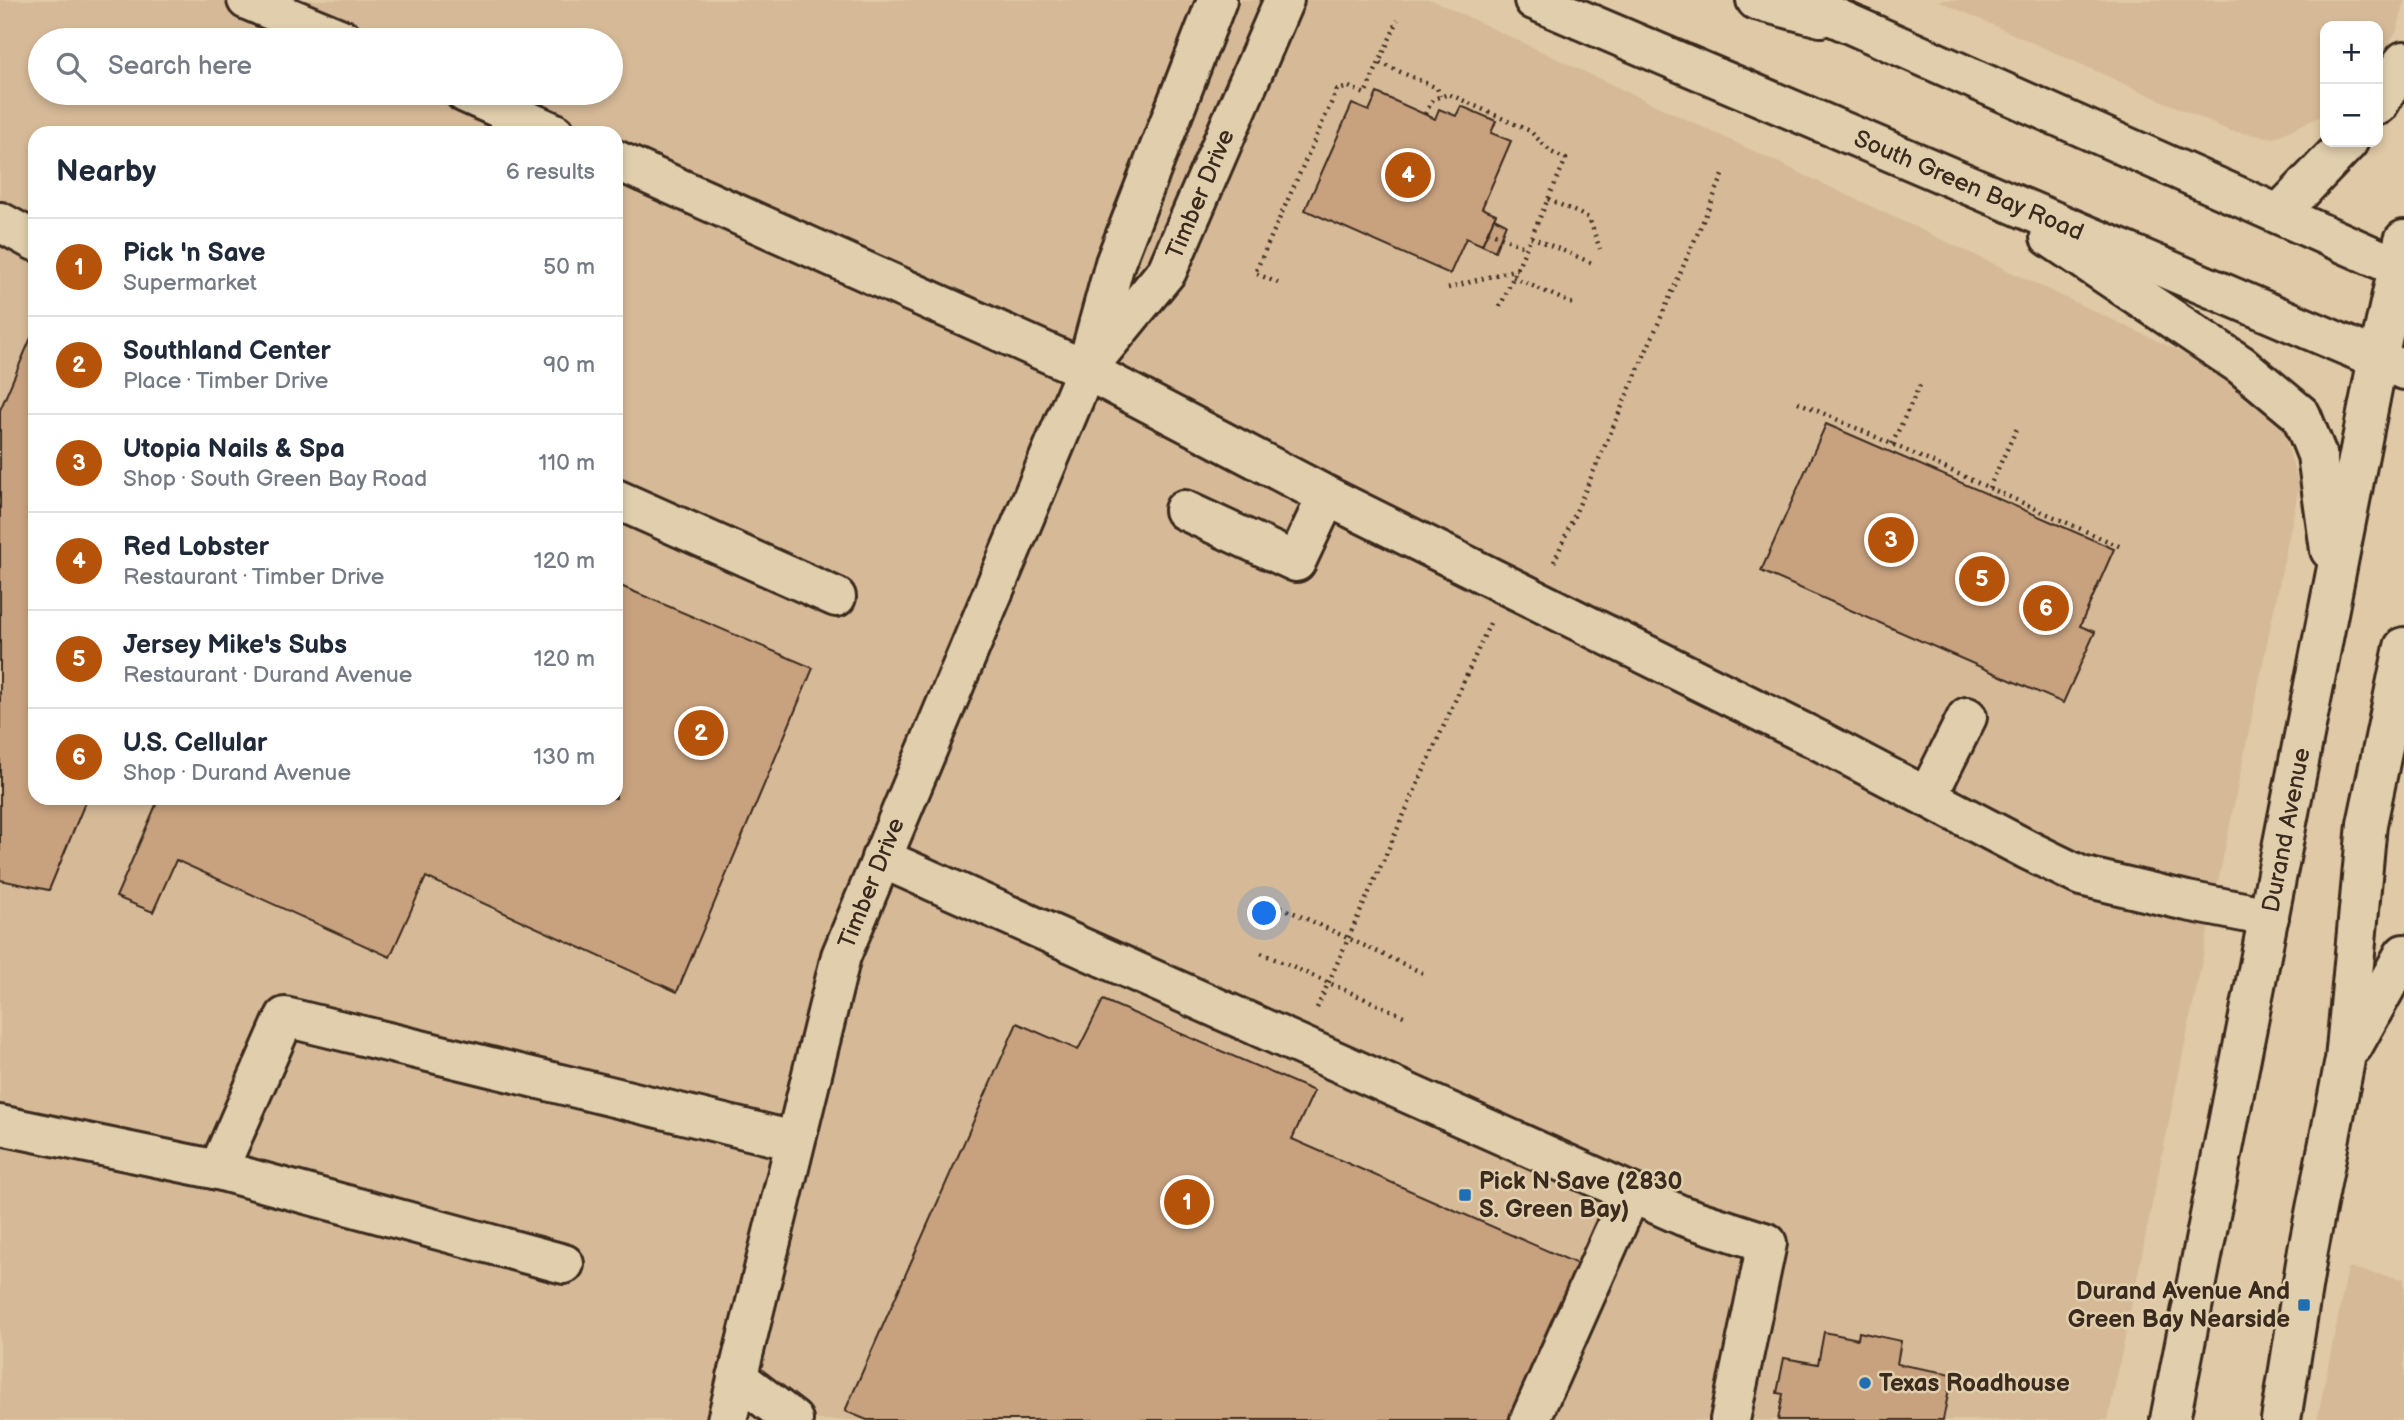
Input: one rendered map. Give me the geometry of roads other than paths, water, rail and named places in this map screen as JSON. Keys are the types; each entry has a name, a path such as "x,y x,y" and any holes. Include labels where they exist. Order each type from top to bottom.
{"main road":[{"path":"247,0 315,28"},
{"name":"Timber Drive","path":"727,1420 841,956 1086,370 1115,263 1217,0"},
{"name":"Timber Drive","path":"1086,370 1167,271 1284,0"},
{"name":"South Green Bay Road","path":"1534,0 2391,364"},
{"path":"1756,0 1853,25"},
{"path":"1796,0 2279,214 2402,259"},
{"path":"2383,97 2404,61"},
{"path":"492,105 539,126"},
{"path":"2279,214 2343,147"},
{"path":"623,163 1086,370 1327,496 1806,733 2081,876 2269,917"},
{"path":"1972,186 2241,365 2301,415 2317,455 2334,582"},
{"path":"0,222 28,237"},
{"name":"Durand Avenue","path":"2170,1420 2334,582 2391,364 2402,259"},
{"path":"1184,510 1296,562 1327,496"},
{"path":"623,502 836,597"},
{"path":"2281,1420 2308,1250 2346,1060 2367,824 2404,647"},
{"path":"1927,797 1967,717"},
{"path":"881,858 1683,1216 1767,1243 1730,1420"},
{"path":"2346,1060 2404,954"},
{"path":"218,1170 285,1017 794,1141"},
{"path":"0,1125 218,1170 564,1264"},
{"path":"1530,1420 1631,1193"},
{"path":"737,1377 793,1420"}],"place":[{"name":"Red Lobster","path":"1408,175"},
{"name":"Utopia Nails & Spa","path":"1891,540"},
{"name":"Jersey Mike's Subs","path":"1982,579"},
{"name":"U.S. Cellular","path":"2046,608"},
{"name":"Southland Center","path":"701,733"},
{"name":"Pick N Save (2830 S. Green Bay)","path":"1465,1195"},
{"name":"Pick 'n Save","path":"1187,1202"},
{"name":"Durand Avenue And Green Bay Nearside","path":"2304,1305"},
{"name":"Texas Roadhouse","path":"1865,1383"}]}
